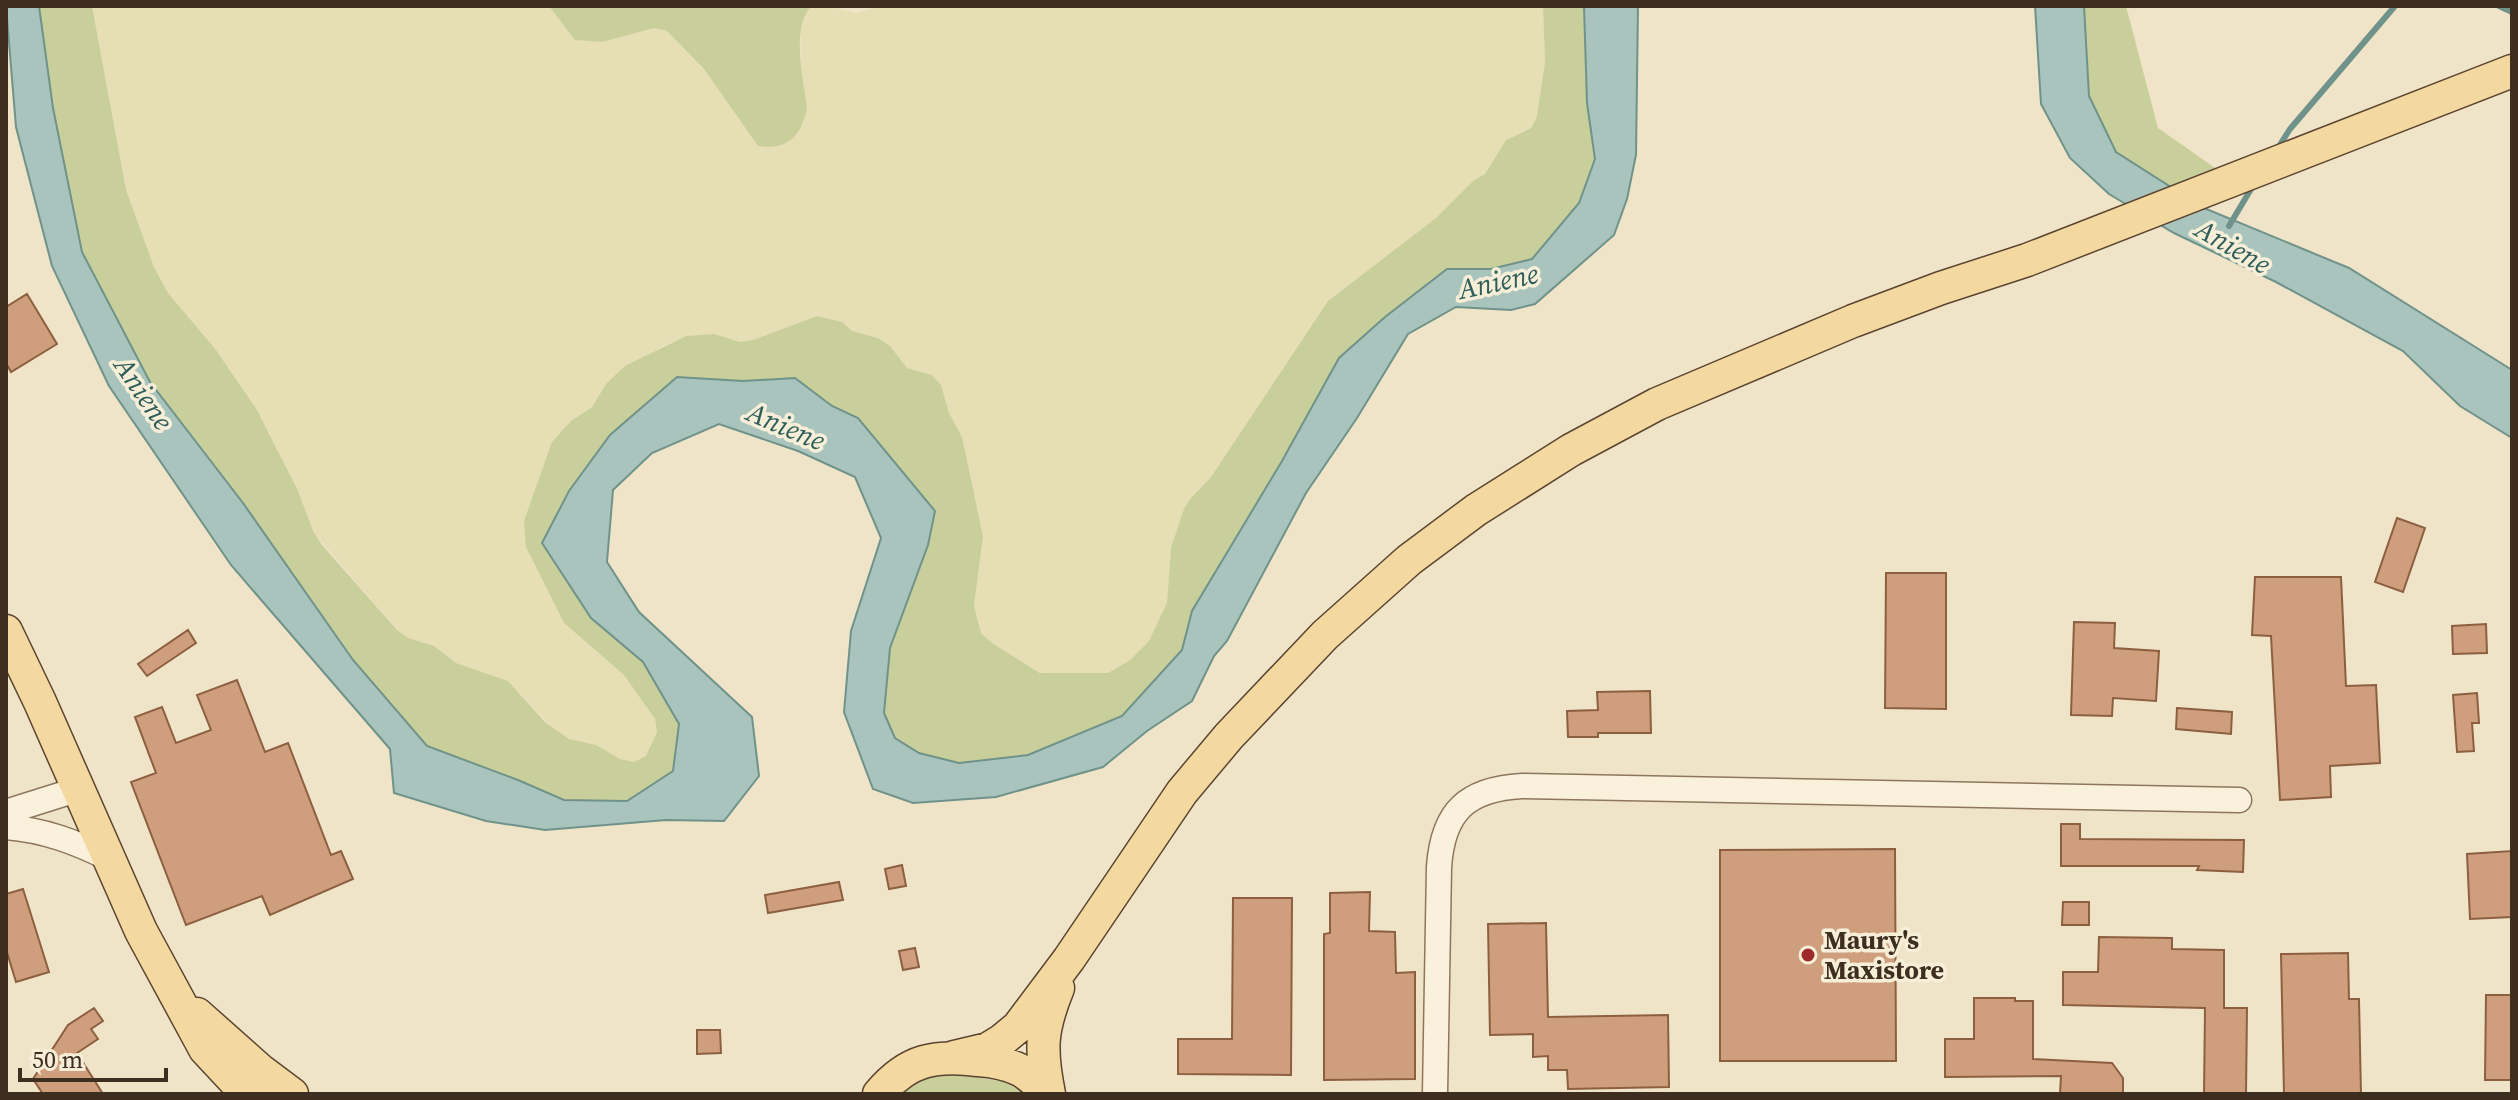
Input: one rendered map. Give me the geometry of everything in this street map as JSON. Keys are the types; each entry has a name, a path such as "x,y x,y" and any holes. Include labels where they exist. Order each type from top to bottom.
{"main road":[{"path":"879,1094 908,1067 928,1059 988,1049 1012,1034 1069,959 1182,792 1229,736 1300,661 1409,560 1476,510 1571,450 1657,404 1853,321 2027,260 2512,71"},
{"path":"6,631 141,931 205,1049 247,1094"},
{"path":"1049,1094 1044,1070 1043,1036 1069,959"},
{"path":"179,999 292,1094"},
{"path":"954,1057 989,1061 1020,1070 1049,1094"}],"street":[{"path":"1435,1094 1441,844 1455,812 1471,797 1482,792 1522,786 2239,800"},
{"path":"6,812 79,789"},
{"path":"6,827 35,830 68,839 110,859"}],"shaded area":[{"path":"92,6 549,6 575,40 602,42 654,28 667,31 704,69 758,146 786,144 797,135 803,122 800,26 805,12 812,6 827,6 855,13 881,6 1543,6 1545,62 1537,116 1530,128 1506,140 1485,174 1473,181 1436,218 1328,301 1211,477 1191,498 1171,548 1167,603 1149,641 1130,660 1108,673 1041,673 981,633 974,606 983,536 962,437 949,413 941,385 932,375 907,368 890,346 878,338 852,331 842,322 780,331 740,342 714,334 686,336 661,347 606,384 592,407 571,421 524,521 564,623 624,675 655,719 657,732 653,745 646,756 634,762 557,733 508,681 456,663 434,646 408,639 314,533 298,491 257,410 216,350 168,293 154,267 126,190"}],"green space":[{"path":"39,6 92,6 126,190 154,267 168,293 216,350 257,410 298,491 314,533 323,546 397,630 408,638 434,646 456,663 508,681 546,723 569,739 596,745 620,759 634,762 646,756 657,732 655,719 624,675 564,623 526,547 524,521 552,442 571,421 592,407 606,384 625,366 686,336 714,334 740,342 817,316 842,322 852,331 878,338 890,346 907,368 932,375 941,385 949,413 962,437 983,536 974,606 981,633 1040,673 1108,673 1130,660 1149,641 1167,603 1171,548 1184,509 1211,477 1328,301 1436,218 1473,181 1485,174 1506,140 1531,128 1537,116 1545,62 1543,6 1584,6 1587,103 1595,159 1579,203 1532,259 1491,269 1447,269 1339,358 1282,461 1192,611 1182,650 1122,716 1028,755 959,763 919,753 895,738 884,713 890,648 928,545 858,418 832,406 795,378 743,381 610,435 569,491 542,543 591,618 643,662 679,724 673,772 627,801 565,800 427,746 353,660 243,503 150,382 82,252 53,108"},
{"path":"549,6 812,6 805,15 800,40 807,109 801,127 792,140 778,146 758,146 704,69 667,31 654,28 602,42 575,40"},
{"path":"2084,6 2126,6 2158,128 2218,170 2204,208 2116,152 2089,96"},
{"path":"956,1074 1013,1083 1030,1094 894,1094 914,1080"}],"water":[{"name":"Aniene","path":"6,6 39,6 53,108 82,252 150,382 243,503 353,660 427,746 564,800 627,801 673,771 679,724 643,662 591,618 542,543 569,491 610,435 677,377 743,381 795,378 832,406 858,418 935,511 928,545 890,648 884,713 895,738 919,753 959,763 1028,755 1122,716 1182,650 1192,611 1282,461 1339,358 1447,269 1491,269 1532,259 1579,203 1595,159 1587,103 1584,6 1638,6 1636,155 1627,199 1614,235 1535,304 1511,310 1456,307 1408,334 1357,418 1306,493 1192,701 1147,731 1103,767 996,797 913,803 873,789 844,712 851,631 881,538 855,477 798,451 719,424 652,453 613,490 607,562 639,612 752,717 759,776 724,821 666,820 545,830 486,821 394,793 390,749 231,565 109,386 52,266 16,127"},
{"name":"Aniene","path":"2035,6 2084,6 2089,96 2116,152 2204,208 2349,268 2512,370 2512,438 2460,406 2403,351 2276,282 2174,233 2109,194 2070,158 2041,104"}],"building":[{"path":"27,294 57,344 11,372 6,363 6,307"},
{"path":"2397,518 2425,528 2403,592 2375,582"},
{"path":"1886,573 1946,573 1946,709 1885,708"},
{"path":"2255,577 2341,577 2346,686 2376,685 2380,763 2330,766 2331,797 2280,800 2271,636 2252,635"},
{"path":"2074,622 2115,623 2114,648 2159,651 2156,701 2113,698 2112,716 2071,715"},
{"path":"2486,624 2487,653 2453,654 2452,626"},
{"path":"188,630 196,643 147,676 138,664"},
{"path":"237,680 265,752 288,743 331,855 341,851 353,879 270,915 262,896 186,925 131,782 156,773 135,717 162,707 176,743 211,730 197,695"},
{"path":"1650,691 1651,733 1598,733 1598,737 1568,737 1567,711 1598,710 1597,692"},
{"path":"2477,693 2479,723 2472,723 2474,751 2457,752 2453,695"},
{"path":"2177,708 2232,712 2231,734 2176,729"},
{"path":"2061,824 2080,824 2080,839 2244,840 2243,872 2197,870 2199,866 2061,866"},
{"name":"Maury's Maxistore","path":"1895,849 1896,1061 1720,1061 1720,850"},
{"path":"2512,851 2512,917 2470,919 2467,854"},
{"path":"902,865 906,886 889,889 885,869"},
{"path":"839,882 843,900 768,913 765,895"},
{"path":"23,889 49,972 16,982 6,949 6,894"},
{"path":"1370,892 1369,931 1395,932 1396,973 1415,972 1415,1079 1324,1080 1324,934 1330,933 1330,893"},
{"path":"1233,898 1292,898 1291,1075 1178,1074 1178,1039 1232,1039"},
{"path":"2063,902 2089,902 2089,925 2062,925"},
{"path":"1546,923 1548,1017 1668,1015 1669,1087 1568,1089 1567,1070 1548,1070 1548,1056 1533,1057 1533,1034 1490,1035 1488,924"},
{"path":"2099,937 2172,938 2172,949 2224,950 2224,1008 2247,1008 2246,1094 2204,1094 2205,1008 2063,1005 2063,972 2098,972"},
{"path":"915,948 919,967 903,970 899,951"},
{"path":"2348,953 2349,999 2359,999 2361,1094 2284,1094 2281,954"},
{"path":"2486,995 2512,995 2512,1080 2485,1080"},
{"path":"1974,998 2033,1001 2033,1059 2112,1063 2123,1078 2123,1094 2060,1094 2061,1076 1945,1077 1945,1039 1974,1039"},
{"path":"94,1008 103,1021 91,1029 98,1039 77,1053 103,1094 43,1094 33,1079 68,1025"},
{"path":"697,1030 720,1030 721,1053 697,1054"}],"waterway":[{"path":"2276,151 2290,129 2395,6"},
{"path":"2499,6 2512,12"},
{"name":"Aniene","path":"2229,226 2254,184"}],"place":[{"name":"Maury's Maxistore","path":"1808,955"}]}
